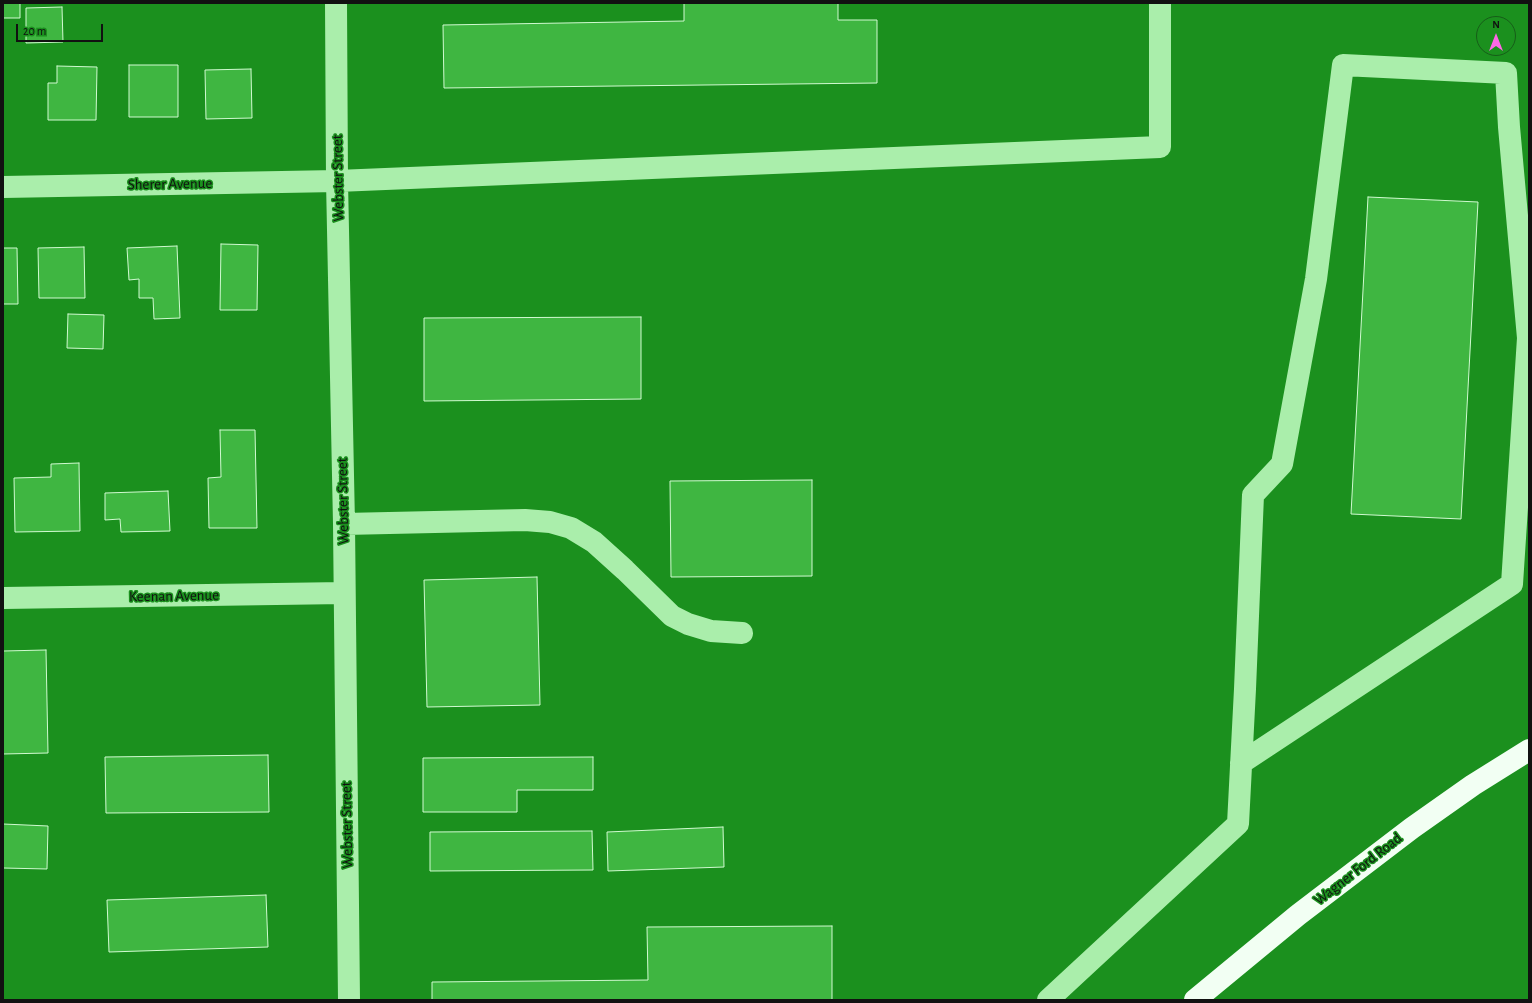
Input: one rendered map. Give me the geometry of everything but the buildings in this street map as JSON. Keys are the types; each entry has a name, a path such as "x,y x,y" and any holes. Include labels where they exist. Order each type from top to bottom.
{"main road":[{"name":"Wagner Ford Road","path":"1195,1000 1298,915 1412,828 1473,785 1529,750"}],"street":[{"name":"Webster Street","path":"336,3 337,181 344,524 349,1000"},
{"name":"Sherer Avenue","path":"3,187 337,181 1160,146 1160,3"},
{"path":"1048,1000 1238,824 1253,495 1282,464 1316,280 1343,65 1506,72 1528,338 1512,584 1241,763"},
{"path":"344,524 525,520 550,522 571,528 594,542 672,616 688,624 711,631 742,633"},
{"name":"Keenan Avenue","path":"3,598 344,593"}]}
